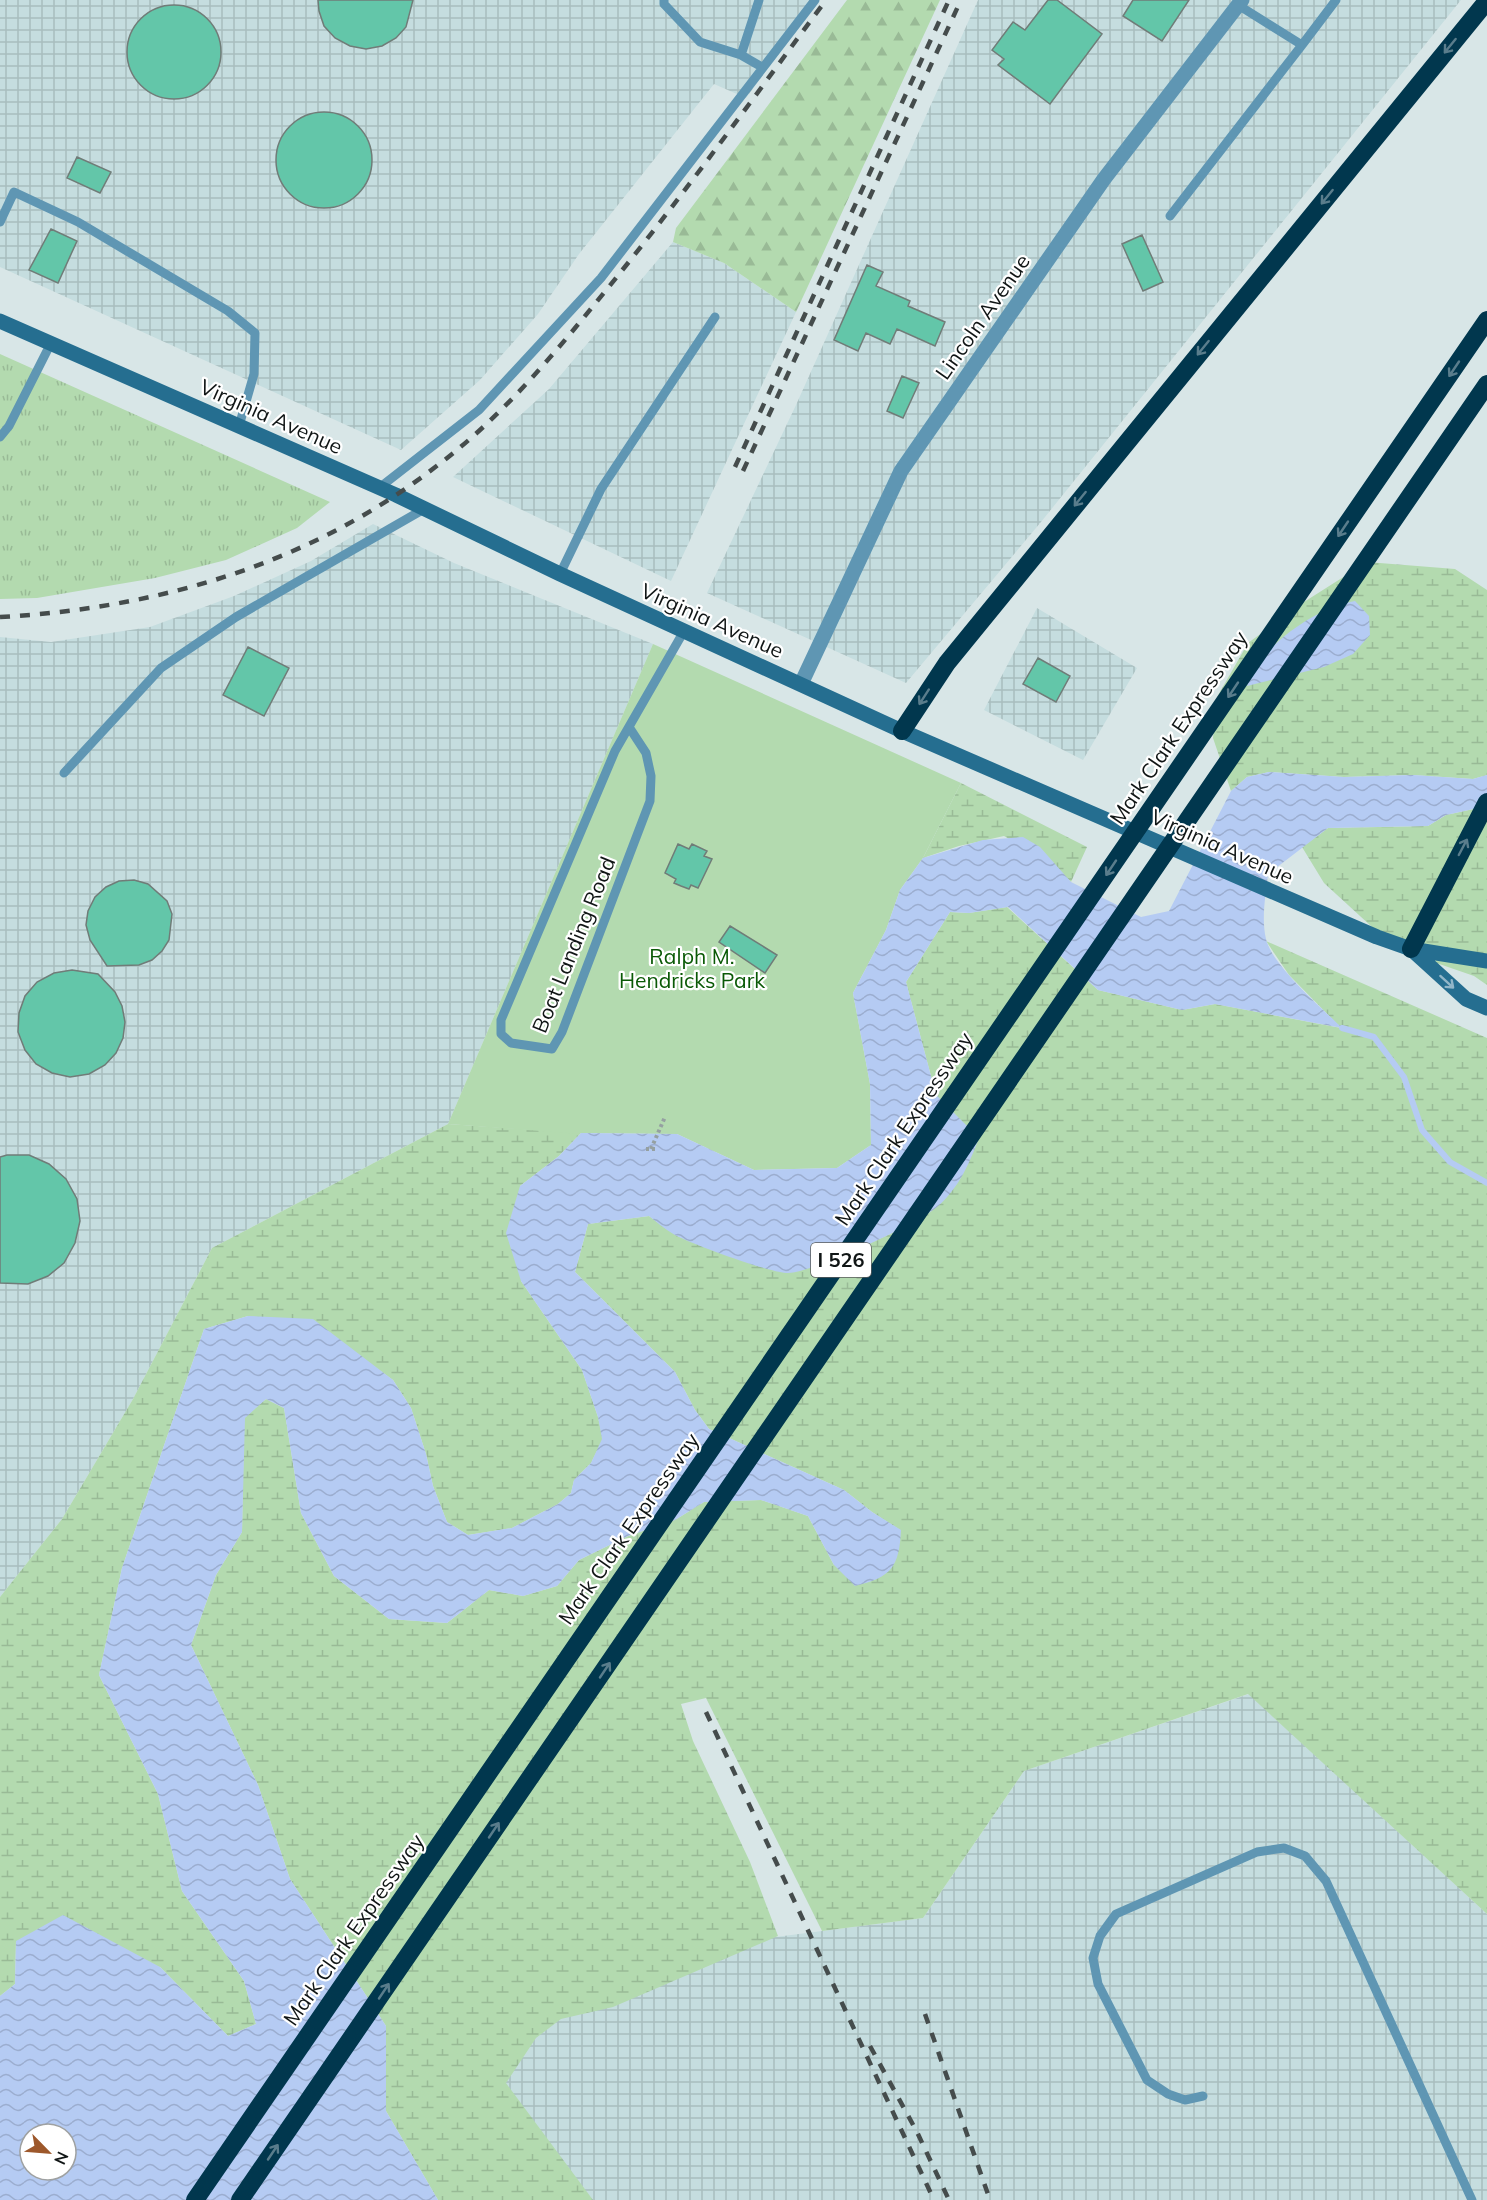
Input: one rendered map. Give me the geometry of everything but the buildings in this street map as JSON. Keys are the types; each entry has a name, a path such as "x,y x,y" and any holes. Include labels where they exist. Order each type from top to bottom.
{"highway":[{"path":"902,731 946,663 1487,1"},
{"name":"Mark Clark Expressway","path":"195,2200 1487,320"},
{"name":"I 526","path":"240,2200 1487,384"},
{"path":"1411,949 1487,802"}],"main road":[{"name":"Virginia Avenue","path":"0,321 380,488 560,574 902,731 1377,938 1411,949 1487,961"},
{"name":"Virginia Avenue","path":"1411,949 1466,999 1487,1008"}],"street":[{"name":"Lincoln Avenue","path":"801,684 901,471 1104,179 1240,2"}],"lane":[{"path":"664,0 664,4 700,42 741,55 762,67"},
{"path":"741,55 759,0"},
{"path":"380,488 479,410 601,278 815,0"},
{"path":"1170,216 1336,0"},
{"path":"1240,2 1302,45"},
{"path":"0,222 14,192 78,222 228,311 255,333 254,374 240,426"},
{"path":"560,574 601,489 715,317"},
{"path":"0,437 9,426 51,343"},
{"path":"64,773 162,668 236,617 424,509"},
{"name":"Boat Landing Road","path":"629,727 646,753 651,776 650,801 562,1032 552,1049 511,1043 501,1034 501,1020 615,751 684,631"},
{"path":"1203,2096 1185,2100 1168,2094 1147,2080 1098,1984 1093,1958 1100,1936 1116,1914 1257,1852 1284,1848 1305,1856 1326,1881 1472,2200"}],"path":[{"path":"658,1149 648,1149 665,1117"}],"shaded area":[{"path":"0,0 819,0 746,98 714,84 579,254 538,314 480,380 401,450 0,267"},
{"path":"978,0 1461,0 1041,522 906,683 707,593 796,405"},
{"path":"673,242 724,263 796,312 671,581 453,477 549,389"},
{"path":"373,524 454,563 653,644 448,1124 212,1248 133,1399 62,1519 0,1597 0,637 51,642 150,627 234,596 311,561"},
{"path":"1037,608 1137,668 1083,760 984,710"},
{"path":"1249,1694 1487,1914 1487,2200 438,2200 514,1971 923,1918 1024,1771"}],"green space":[{"path":"847,0 940,0 796,312 724,263 673,242 676,228"},
{"path":"0,354 330,502 297,528 226,560 155,578 37,598 0,599"},
{"path":"1367,562 1455,569 1487,590 1487,775 1473,779 1413,775 1344,777 1269,772 1247,777 1231,791 1213,738 1217,697 1248,643 1304,602"},
{"name":"Ralph M. Hendricks Park","path":"653,644 961,783 923,858 900,890 886,930 853,993 870,1084 871,1145 837,1168 754,1170 677,1134 567,1133 448,1124"},
{"path":"961,783 1087,847 1071,882 1055,866 1004,836 959,846 923,858"},
{"path":"1487,806 1487,985 1474,976 1396,949 1324,883 1302,847 1328,828 1428,826 1446,815"},
{"path":"1007,907 1098,990 1182,1010 1215,1004 1341,1028 1289,975 1266,941 1487,1038 1487,1914 1248,1694 1024,1771 923,1918 822,1931 706,1698 681,1704 693,1741 750,1862 778,1936 613,2007 561,2019 536,2038 506,2083 593,2200 438,2200 386,2111 386,2026 290,1879 258,1785 191,1645 216,1575 242,1532 244,1418 266,1399 284,1408 301,1513 334,1576 389,1619 447,1623 489,1590 523,1596 557,1586 579,1560 628,1536 675,1520 704,1502 761,1500 808,1516 834,1565 900,1530 844,1490 709,1429 695,1410 675,1372 575,1272 588,1224 649,1216 677,1236 747,1262 845,1255 894,1232 978,1138 936,1095 906,982 950,912 969,913"},
{"path":"448,1124 581,1133 559,1156 520,1186 521,1281 582,1370 603,1439 591,1463 574,1480 571,1493 558,1504 512,1528 468,1535 447,1522 433,1486 426,1454 411,1408 393,1380 362,1358 248,1316 204,1329 122,1568 99,1675 158,1794 182,1891 244,1981 256,2024 228,2036 160,1967 16,1941 15,1984 0,1996 0,1597 62,1519 133,1399 212,1248"}],"water":[{"path":"1355,601 1369,616 1370,635 1353,654 1324,667 1247,686 1253,671 1263,657 1291,631 1324,611"},
{"path":"1269,772 1344,777 1413,775 1473,779 1487,775 1487,806 1446,815 1428,826 1328,828 1268,874 1264,923 1270,949 1287,973 1342,1028 1215,1004 1182,1010 1098,990 1008,907 969,913 950,912 906,982 936,1095 979,1138 957,1184 937,1207 908,1225 864,1247 818,1266 787,1273 749,1264 688,1241 671,1233 649,1216 588,1224 575,1272 675,1372 695,1410 709,1429 844,1490 872,1512 901,1530 895,1562 878,1579 855,1586 834,1565 808,1516 761,1500 704,1502 675,1520 628,1536 579,1560 557,1586 523,1596 489,1590 447,1623 389,1619 334,1576 301,1513 284,1408 266,1399 245,1418 242,1532 216,1575 191,1645 258,1785 290,1879 386,2026 386,2111 438,2200 0,2200 0,1996 15,1984 16,1941 63,1915 160,1967 228,2036 256,2024 244,1981 182,1891 158,1794 99,1675 122,1568 204,1329 248,1316 313,1319 393,1380 411,1408 426,1454 433,1486 447,1522 468,1535 512,1528 558,1504 571,1493 574,1480 591,1463 602,1439 598,1417 582,1370 521,1281 506,1233 520,1186 559,1156 581,1133 677,1134 754,1170 837,1168 871,1145 870,1084 853,993 886,930 900,890 923,858 983,840 1023,837 1040,847 1071,882 1141,917 1169,911 1231,791 1247,777"}],"waterway":[{"path":"1342,1028 1374,1037 1404,1077 1422,1130 1450,1162 1487,1183"}],"railway":[{"path":"0,617 60,612 118,603 175,591 231,575 285,554 338,529 389,500 438,465 507,404 568,336 663,218 826,0"},
{"path":"735,467 949,0"},
{"path":"743,471 961,0"},
{"path":"706,1712 934,2200"},
{"path":"925,2014 990,2200"},
{"path":"870,2046 917,2132 949,2200"}]}
